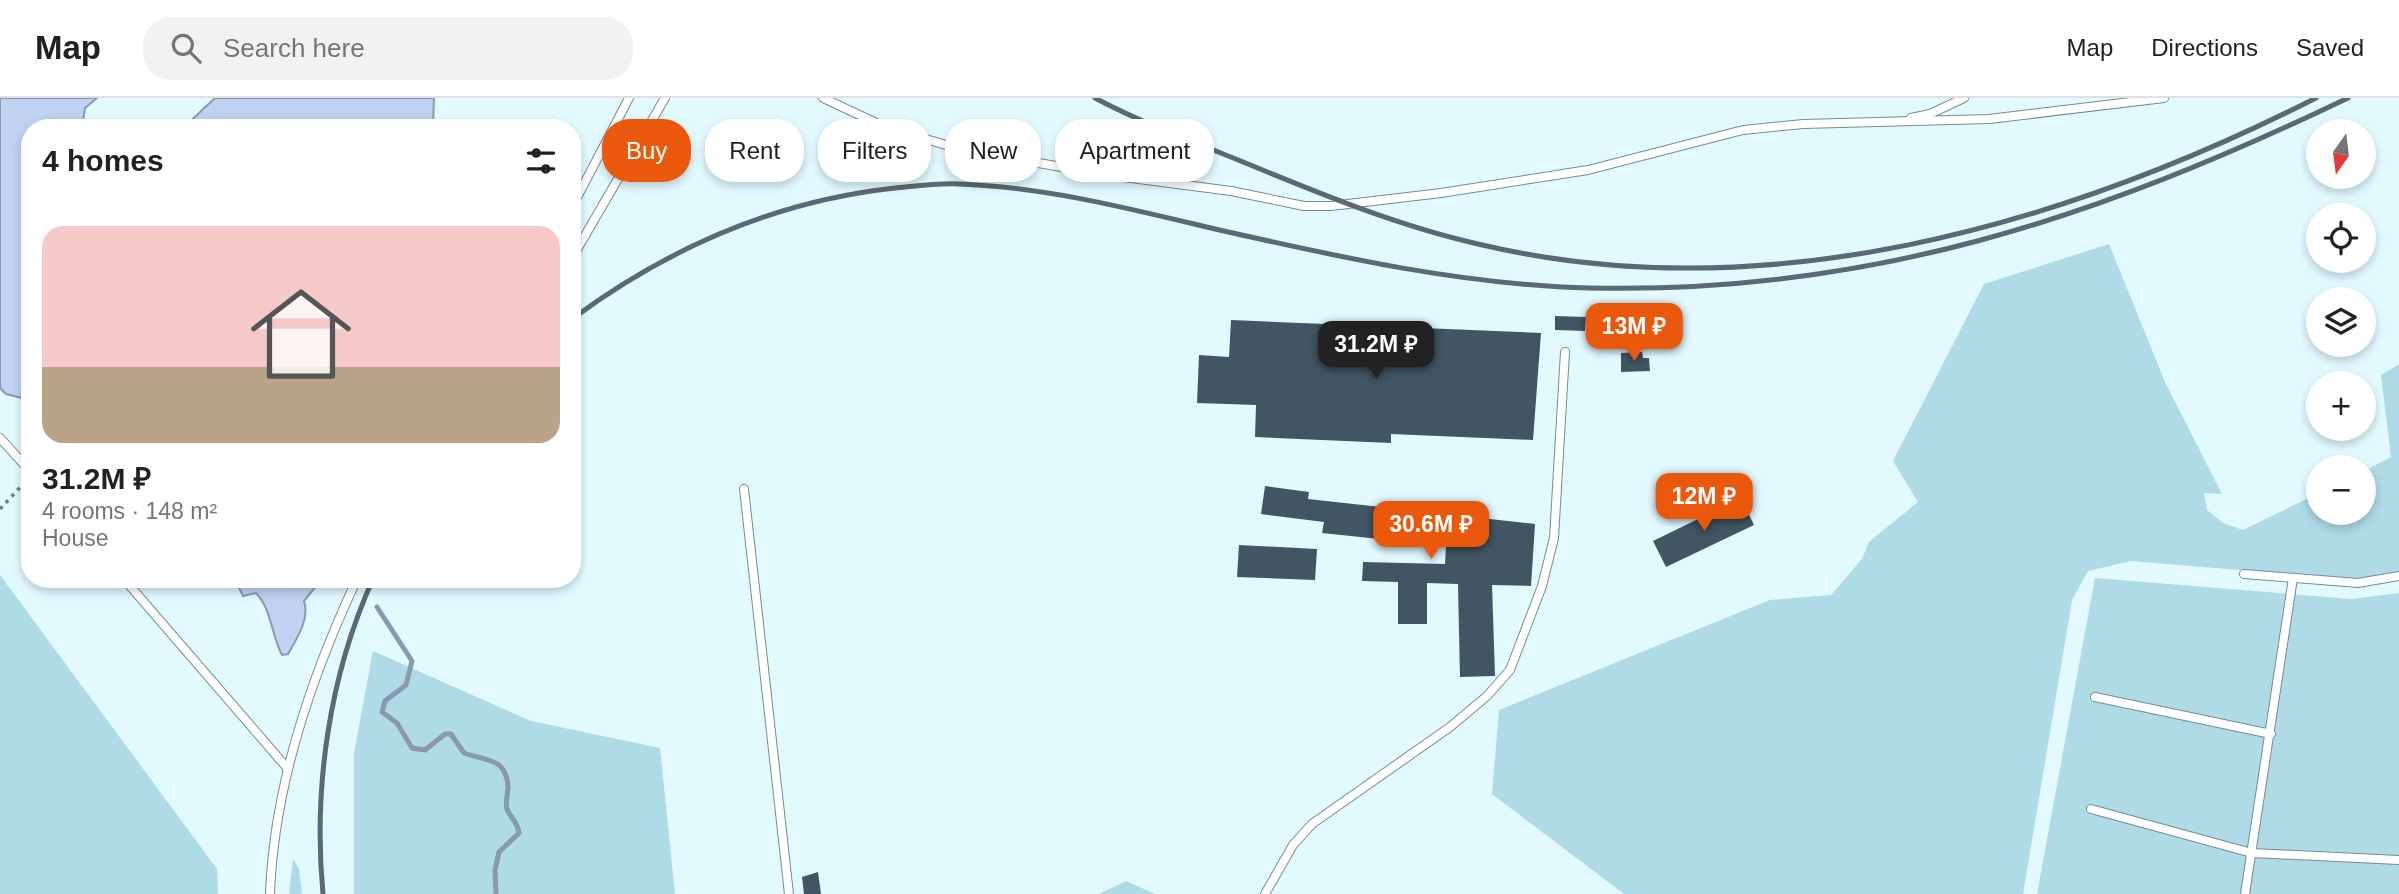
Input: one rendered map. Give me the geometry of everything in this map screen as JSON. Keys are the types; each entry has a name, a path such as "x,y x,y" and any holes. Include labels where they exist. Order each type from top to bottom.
{"lane":[{"path":"581,190 629,98"},
{"path":"581,242 664,98"},
{"path":"1898,121 1930,114 1964,98"},
{"path":"825,99 885,127 963,150 1108,175 1231,191 1304,206 1387,200 1541,178 1601,167 1743,130 1803,124 1989,119 2164,98"},
{"path":"1265,894 1293,845 1312,824 1460,719 1501,683 1510,670 1542,586 1554,538 1564,352"},
{"path":"0,438 21,461"},
{"path":"744,489 789,894"},
{"path":"2244,574 2358,583 2399,576"},
{"path":"2245,894 2293,578"},
{"path":"132,588 288,769"},
{"path":"270,894 272,844 288,769 313,687 353,588"},
{"path":"2095,697 2271,734"},
{"path":"2091,809 2252,853 2399,860"}],"path":[{"path":"0,509 21,487"}],"shaded area":[{"path":"0,98 97,98 85,108 83,119 21,119 21,398 6,394 0,388"},
{"path":"215,98 434,98 433,119 193,119"},
{"path":"2109,244 2165,382 2222,494 2204,493 2207,510 2223,523 2243,530 2306,499 2306,525 2376,525 2376,465 2391,457 2381,375 2399,364 2399,574 2373,581 2131,561 2088,571 2072,600 2023,894 1624,894 1492,794 1499,710 1770,600 1831,595 1862,559 1869,542 1918,502 1893,461 1984,284"},
{"path":"0,575 217,869 218,894 0,894"},
{"path":"2095,578 2351,599 2399,593 2399,894 2037,894"},
{"path":"239,588 315,588 304,601 304,621 288,654 282,655 268,615 256,593 243,596"},
{"path":"373,651 531,721 660,748 675,894 354,894 354,753"},
{"path":"293,859 299,869 302,894 289,894"},
{"path":"1126,881 1155,894 1099,894"}],"building":[{"path":"1555,316 1586,317 1585,331 1555,330"},
{"path":"1231,320 1541,333 1533,440 1391,434 1391,443 1255,437 1256,405 1197,403 1199,355 1229,357"},
{"path":"1596,322 1609,322 1609,337 1596,336"},
{"path":"1642,352 1643,358 1649,358 1650,371 1621,372 1621,353"},
{"path":"1265,486 1309,492 1308,499 1535,524 1531,586 1492,585 1495,676 1460,677 1458,584 1427,583 1427,624 1398,624 1398,582 1362,581 1363,562 1445,564 1446,546 1322,533 1324,522 1261,514"},
{"path":"1741,498 1754,525 1666,567 1653,541"},
{"path":"1239,545 1317,549 1315,580 1237,577"},
{"path":"818,872 821,894 804,894 802,877"}],"waterway":[{"path":"377,607 412,661 406,685 385,701 382,712 397,723 412,748 425,750 445,734 451,734 464,753 499,765 506,777 507,809 519,833 499,852 495,870 496,894"}],"railway":[{"path":"1095,98 1151,125 1304,187 1361,209 1449,237 1586,263 1694,268 1802,262 1909,245 2014,219 2118,185 2219,144 2316,98"},
{"path":"581,313 646,270 724,232 765,216 851,194 943,184 992,186 1056,194 1355,259 1495,281 1590,288 1693,286 1791,278 1887,262 1980,240 2072,212 2163,179 2348,98"},
{"path":"323,894 320,814 328,734 345,654 369,588"}]}
